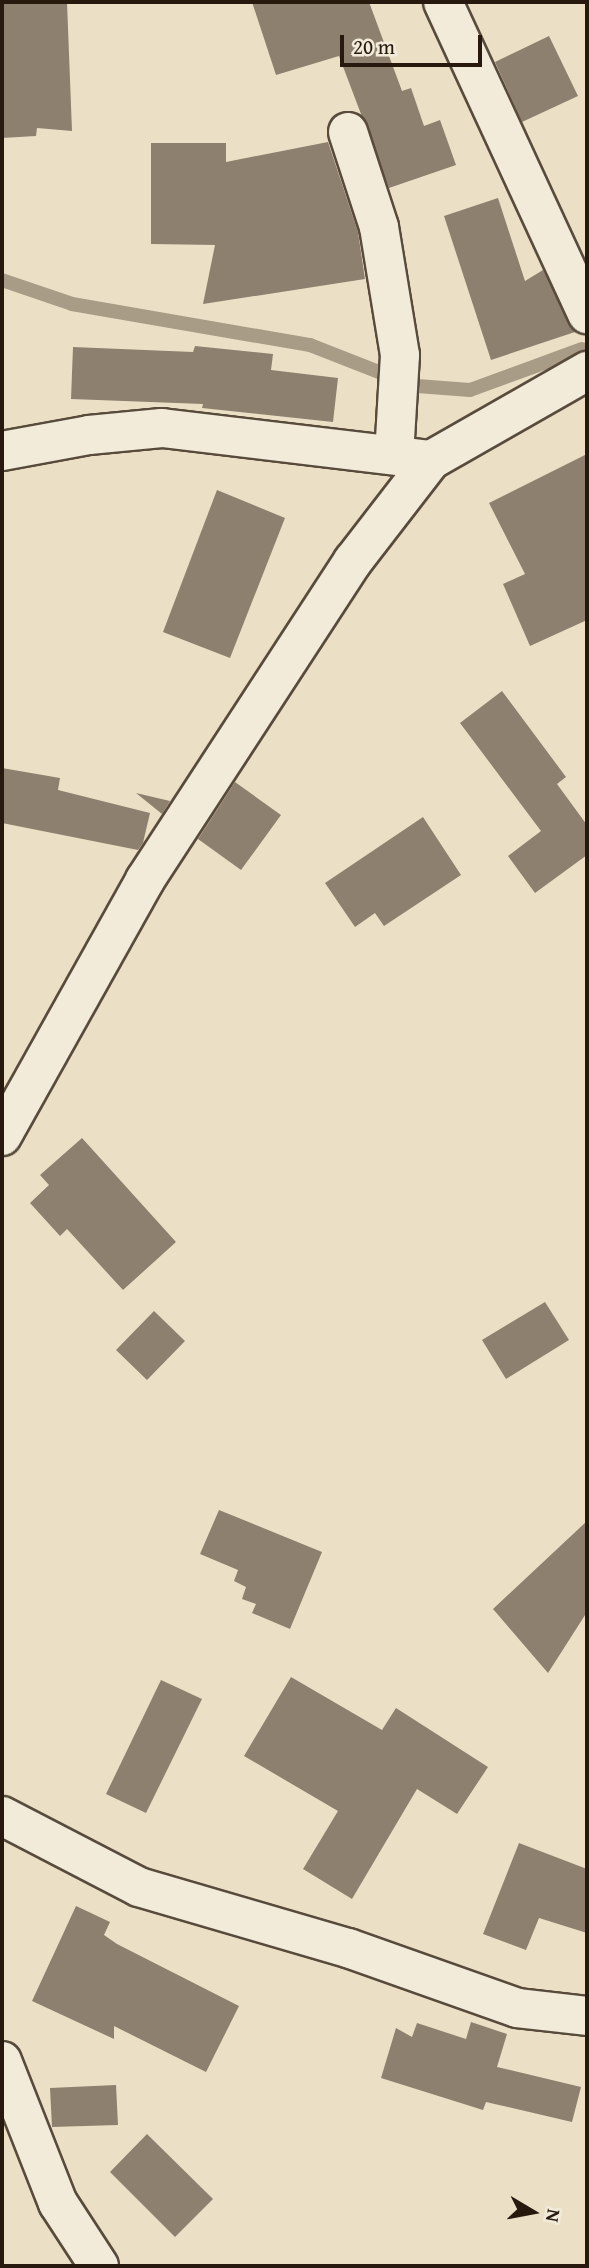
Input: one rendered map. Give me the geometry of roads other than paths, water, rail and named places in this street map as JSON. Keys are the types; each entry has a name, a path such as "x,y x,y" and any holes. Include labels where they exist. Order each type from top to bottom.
{"street":[{"path":"443,2 587,314"},
{"path":"2,1136 145,880 353,561 412,458 400,355 379,227 348,132"},
{"path":"2,451 89,435 162,428 412,458 587,371"},
{"path":"2,1816 139,1887 348,1948 517,2008 587,2016"},
{"path":"2,2061 58,2203 99,2266"}],"waterway":[{"path":"2,280 72,304 310,345 379,372"},
{"path":"417,386 470,390 582,349"}]}
